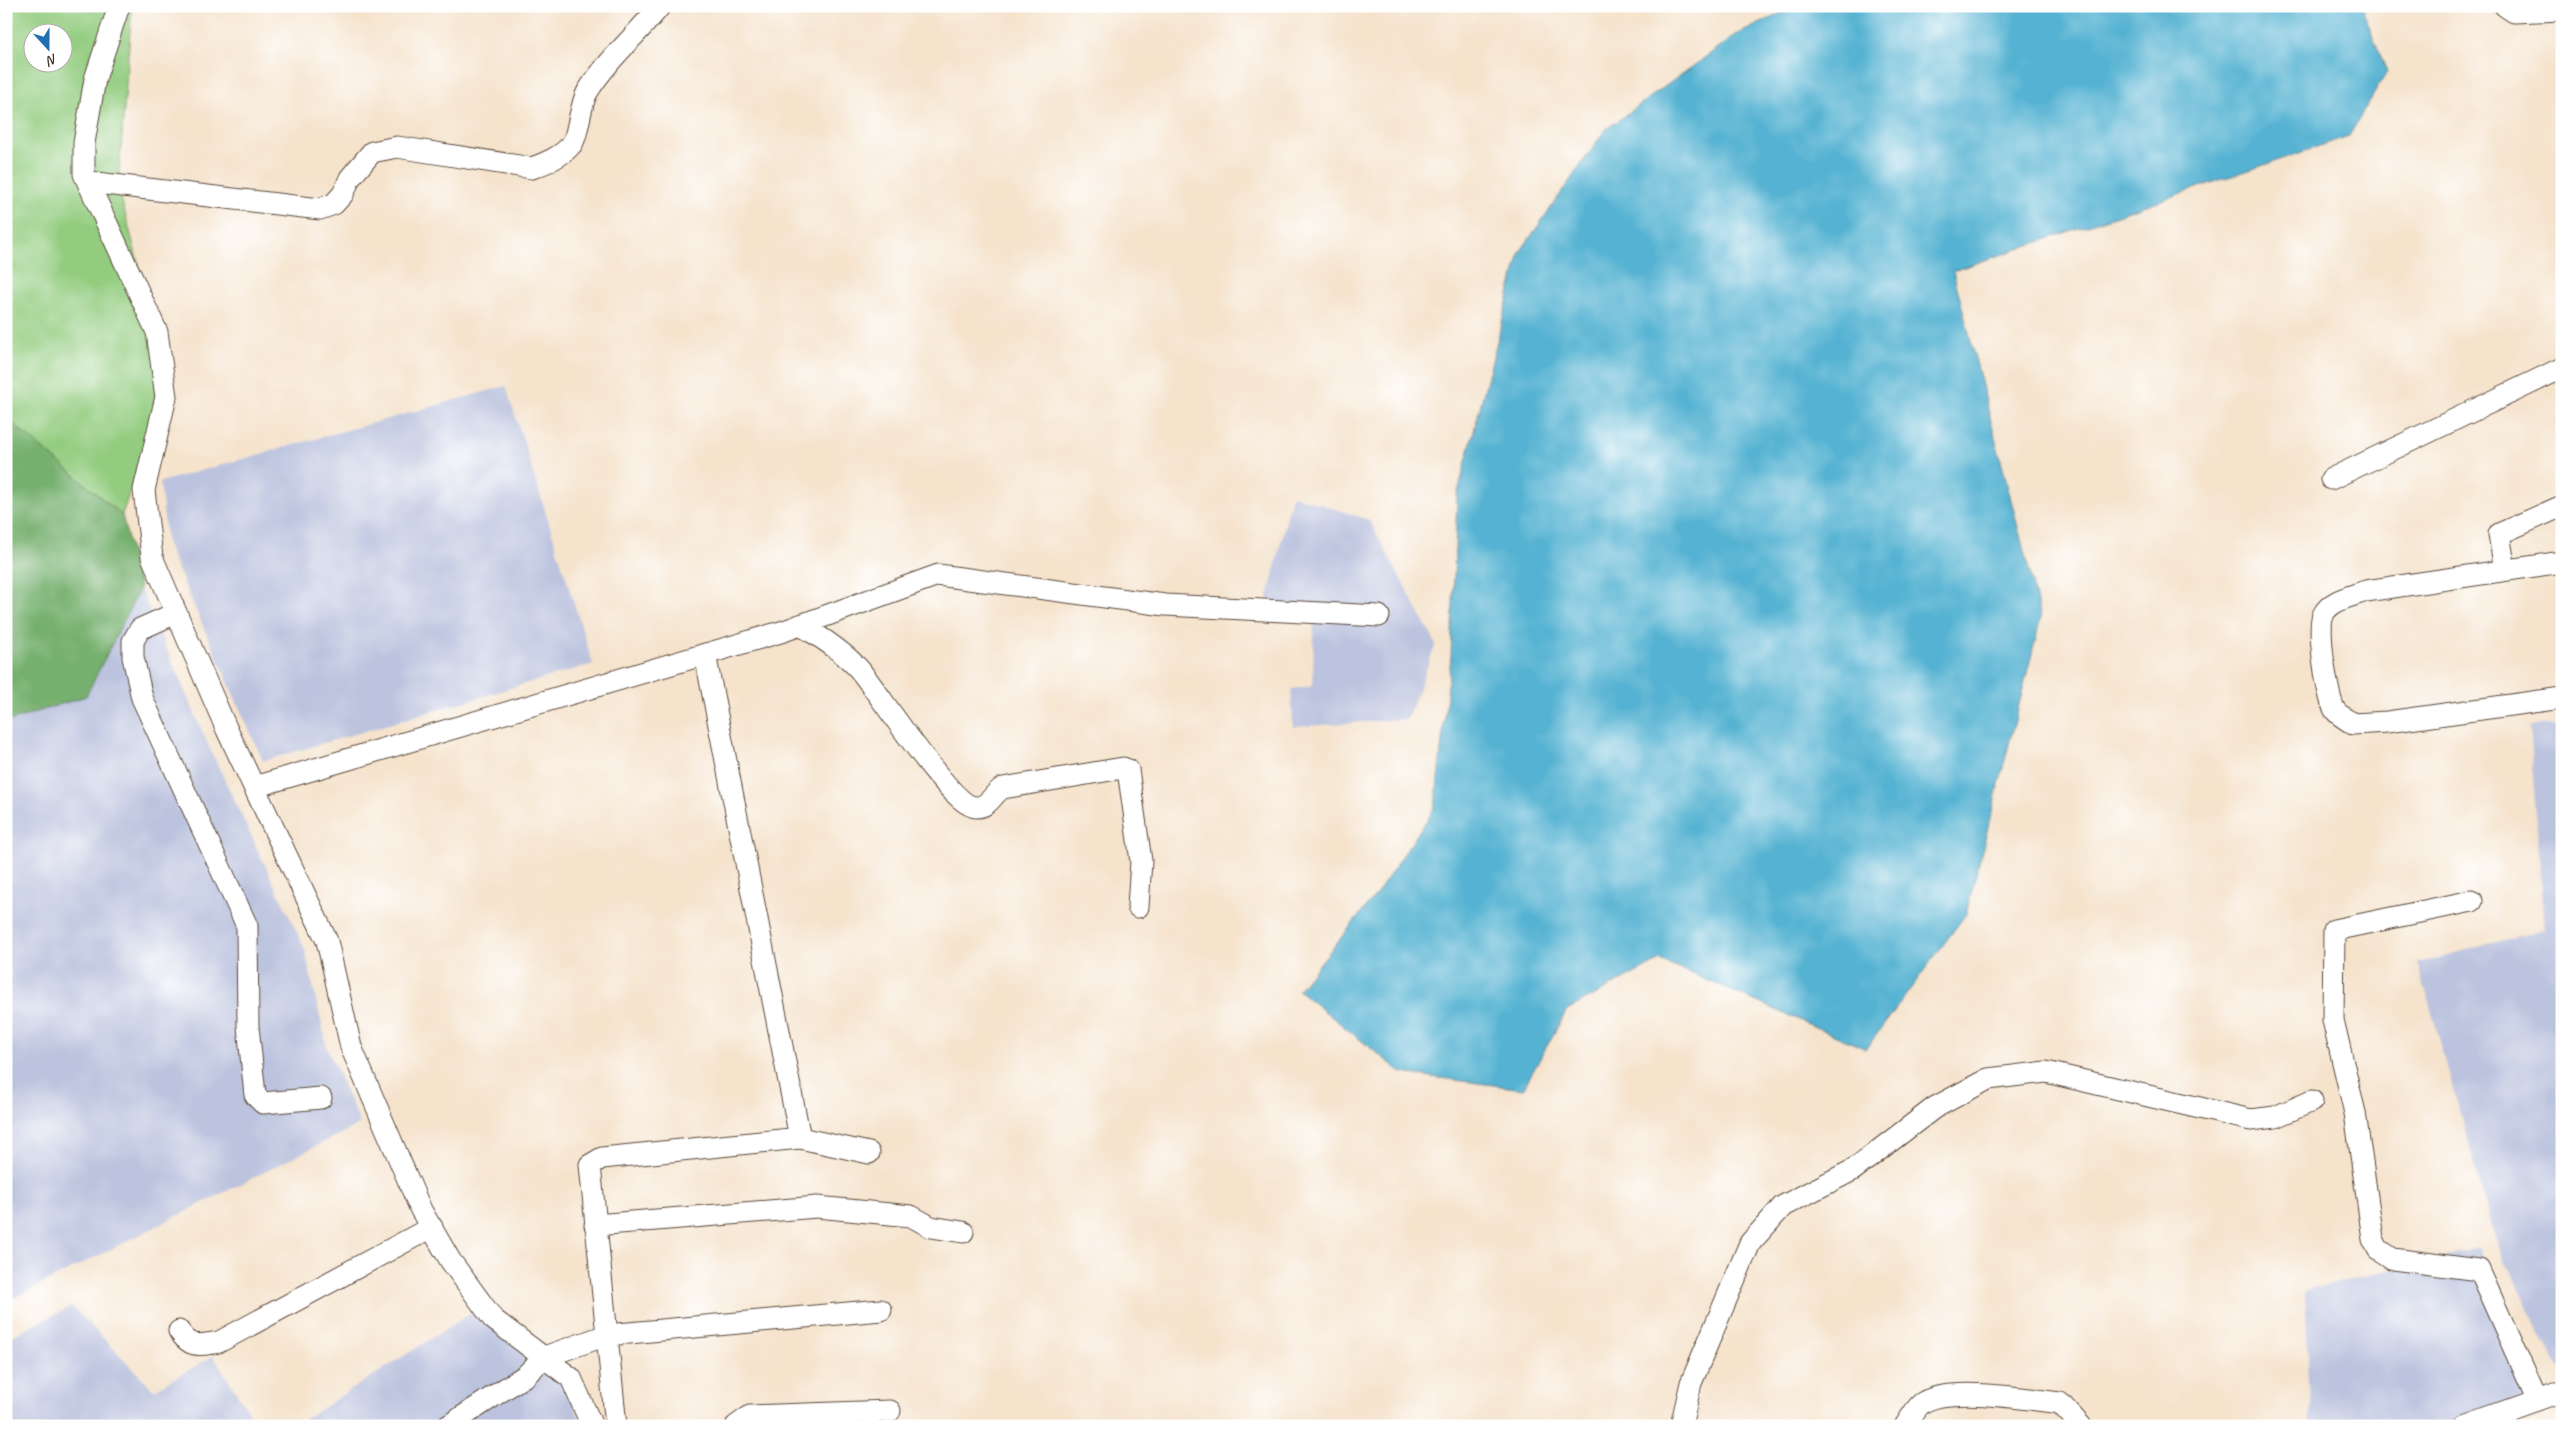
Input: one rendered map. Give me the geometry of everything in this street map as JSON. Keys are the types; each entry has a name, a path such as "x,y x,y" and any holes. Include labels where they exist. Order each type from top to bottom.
{"street":[{"path":"119,6 95,79 84,143 84,174 157,332 166,397 144,490 152,557 254,787 327,941 351,1047 421,1210 450,1260 493,1319 572,1378 592,1426"},
{"path":"88,182 320,209 334,204 343,194 350,178 372,152 398,147 532,168 549,162 572,145 587,92 611,60 643,28 660,6"},
{"path":"2505,6 2514,12 2562,10"},
{"path":"2331,479 2562,368"},
{"path":"2504,570 2499,534 2562,506"},
{"path":"2562,562 2366,591 2338,601 2323,615 2321,631 2328,694 2335,711 2353,724 2387,722 2562,698"},
{"path":"254,787 800,625 938,574 1166,605 1380,616"},
{"path":"176,613 140,629 133,641 133,657 142,698 247,926 248,1026 255,1095 263,1103 321,1098"},
{"path":"800,625 825,639 858,668 892,717 936,771 968,806 977,808 986,805 996,791 1003,788 1123,768 1128,770 1141,861 1138,907"},
{"path":"705,654 800,1138"},
{"path":"2472,901 2334,930 2333,1020 2355,1113 2370,1226 2378,1249 2393,1259 2480,1270 2537,1400"},
{"path":"1681,1426 1691,1383 1750,1243 1784,1206 1853,1170 1934,1108 1988,1079 2046,1072 2250,1120 2275,1117 2312,1101"},
{"path":"616,1426 590,1165 602,1158 800,1138 869,1153"},
{"path":"595,1225 817,1207 911,1216 931,1227 963,1232"},
{"path":"179,1331 186,1341 196,1346 219,1342 432,1227"},
{"path":"448,1426 526,1375 544,1357 607,1335 881,1310"},
{"path":"2464,1426 2562,1391"},
{"path":"1905,1426 1920,1404 1939,1395 1989,1396 2060,1403 2081,1426"},
{"path":"736,1426 750,1416 890,1412"}],"shaded area":[{"path":"506,386 593,664 263,761 167,545 160,482"},
{"path":"1292,495 1369,520 1436,644 1407,719 1293,727 1291,689 1313,686 1314,609 1266,606"},
{"path":"140,588 210,749 304,947 327,1047 360,1124 6,1302 6,722 86,696"},
{"path":"2529,726 2562,726 2562,1367 2558,1368 2496,1242 2418,963 2545,929"},
{"path":"2478,1248 2544,1397 2464,1426 2311,1426 2305,1291"},
{"path":"72,1306 154,1390 213,1356 258,1426 6,1426 6,1339"},
{"path":"476,1310 566,1386 583,1426 294,1426"}],"green space":[{"path":"6,6 132,6 118,186 168,376 122,515 6,418"},
{"path":"6,418 122,515 140,588 86,696 6,722"}],"water":[{"path":"1796,6 2361,6 2387,72 2349,136 1953,271 2041,618 1966,914 1866,1049 1660,960 1567,1010 1523,1089 1402,1073 1298,990 1376,895 1435,808 1451,656 1457,496 1520,252 1605,130 1736,35"}]}
